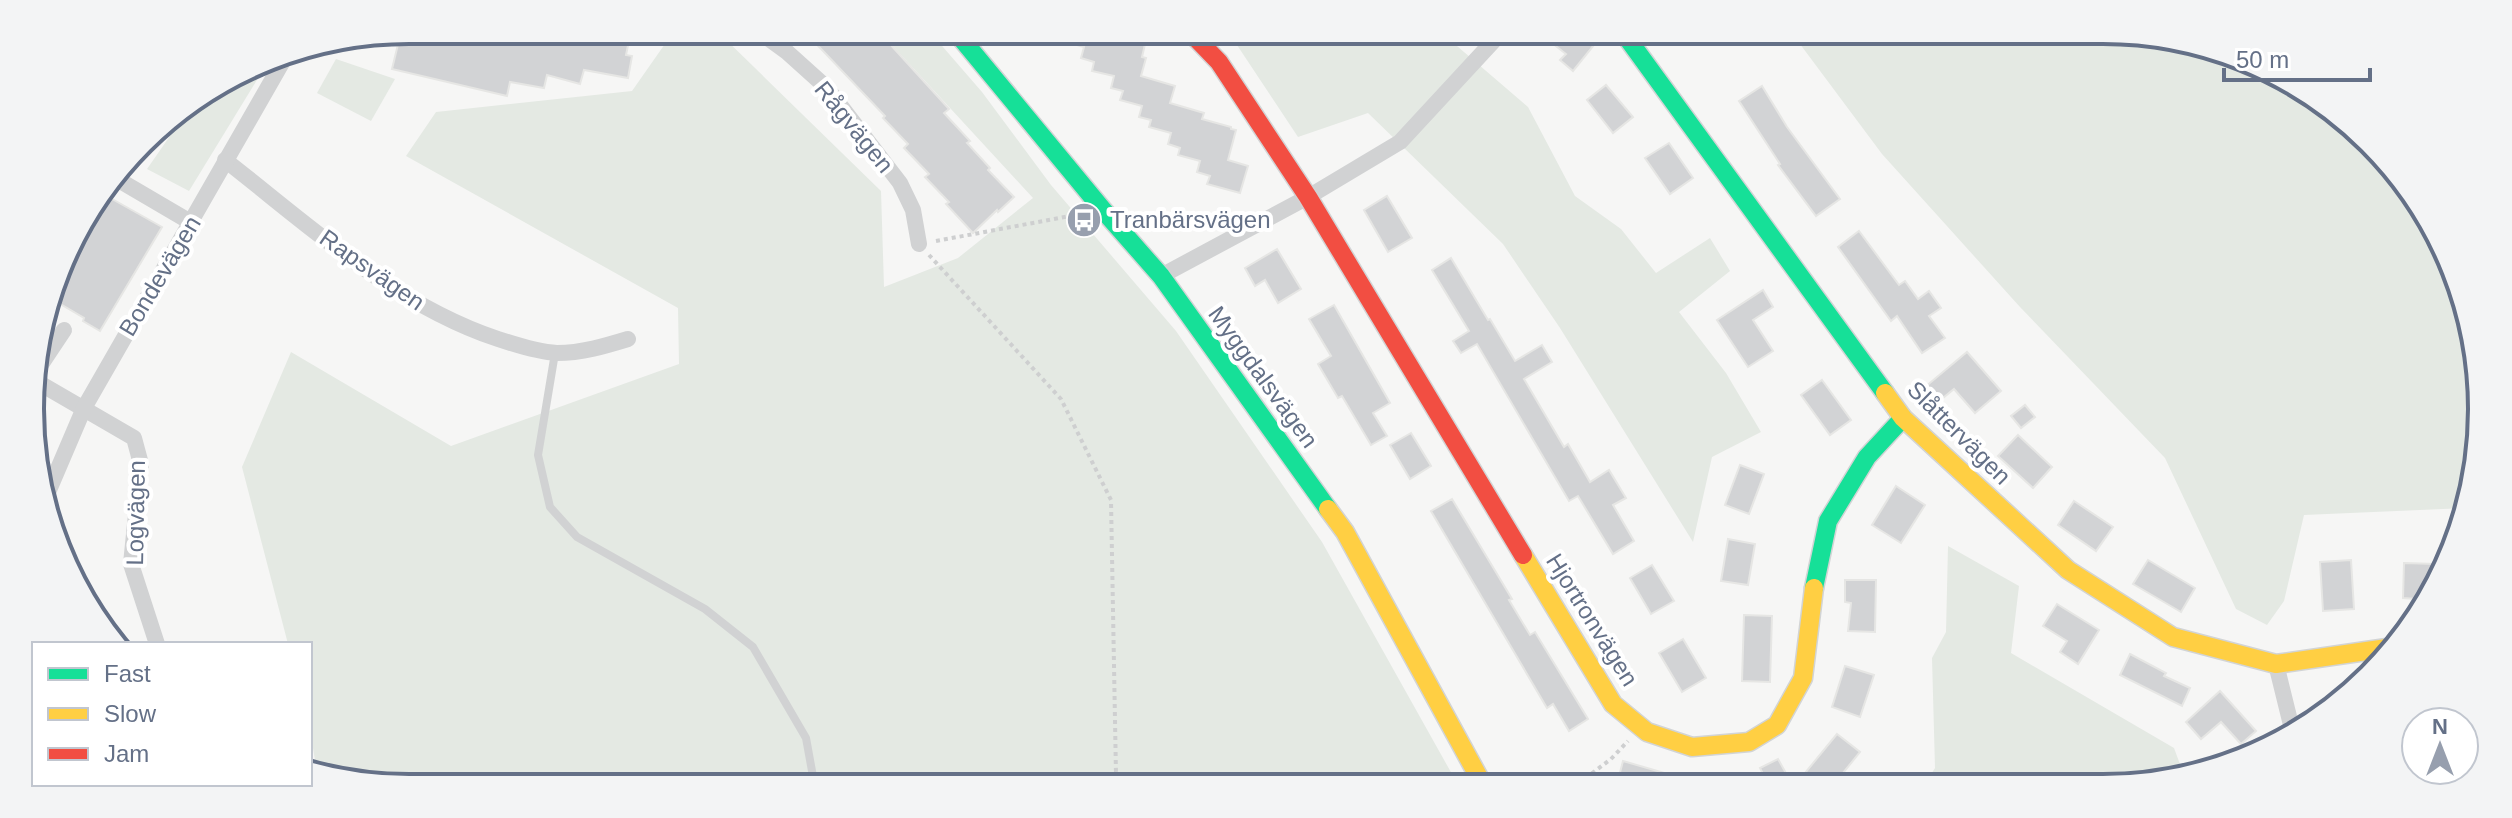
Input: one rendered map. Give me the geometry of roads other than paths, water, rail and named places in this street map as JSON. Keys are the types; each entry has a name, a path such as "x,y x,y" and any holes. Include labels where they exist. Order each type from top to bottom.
{"street":[{"name":"Rågvägen","path":"776,44 827,88 900,183 913,210 919,244"},
{"name":"Myggdalsvägen","path":"966,44 1161,276 1345,532 1477,774"},
{"path":"1202,44 1219,62 1308,197"},
{"path":"1161,276 1308,197 1400,142 1491,44"},
{"name":"Slåttervägen","path":"1632,44 1903,418 2068,570 2173,637 2276,664 2378,649"},
{"name":"Bondevägen","path":"52,483 84,408 279,68"},
{"name":"Rapsvägen","path":"225,160 384,283 430,311 476,332 555,353 593,350 628,339"},
{"path":"123,182 192,223"},
{"name":"Hjortronvägen","path":"1308,197 1613,704 1647,732 1692,747 1749,742 1777,725 1803,678 1811,601 1828,521 1867,457 1903,418"},
{"path":"48,355 64,330"},
{"name":"Logvägen","path":"45,384 134,438 141,464 131,564 156,642"},
{"path":"2276,664 2290,722"}],"lane":[{"path":"555,353 538,455 550,507 577,537 705,609 753,647 806,738 813,774"}],"place":[{"name":"Tranbärsvägen","path":"1084,220"}]}
